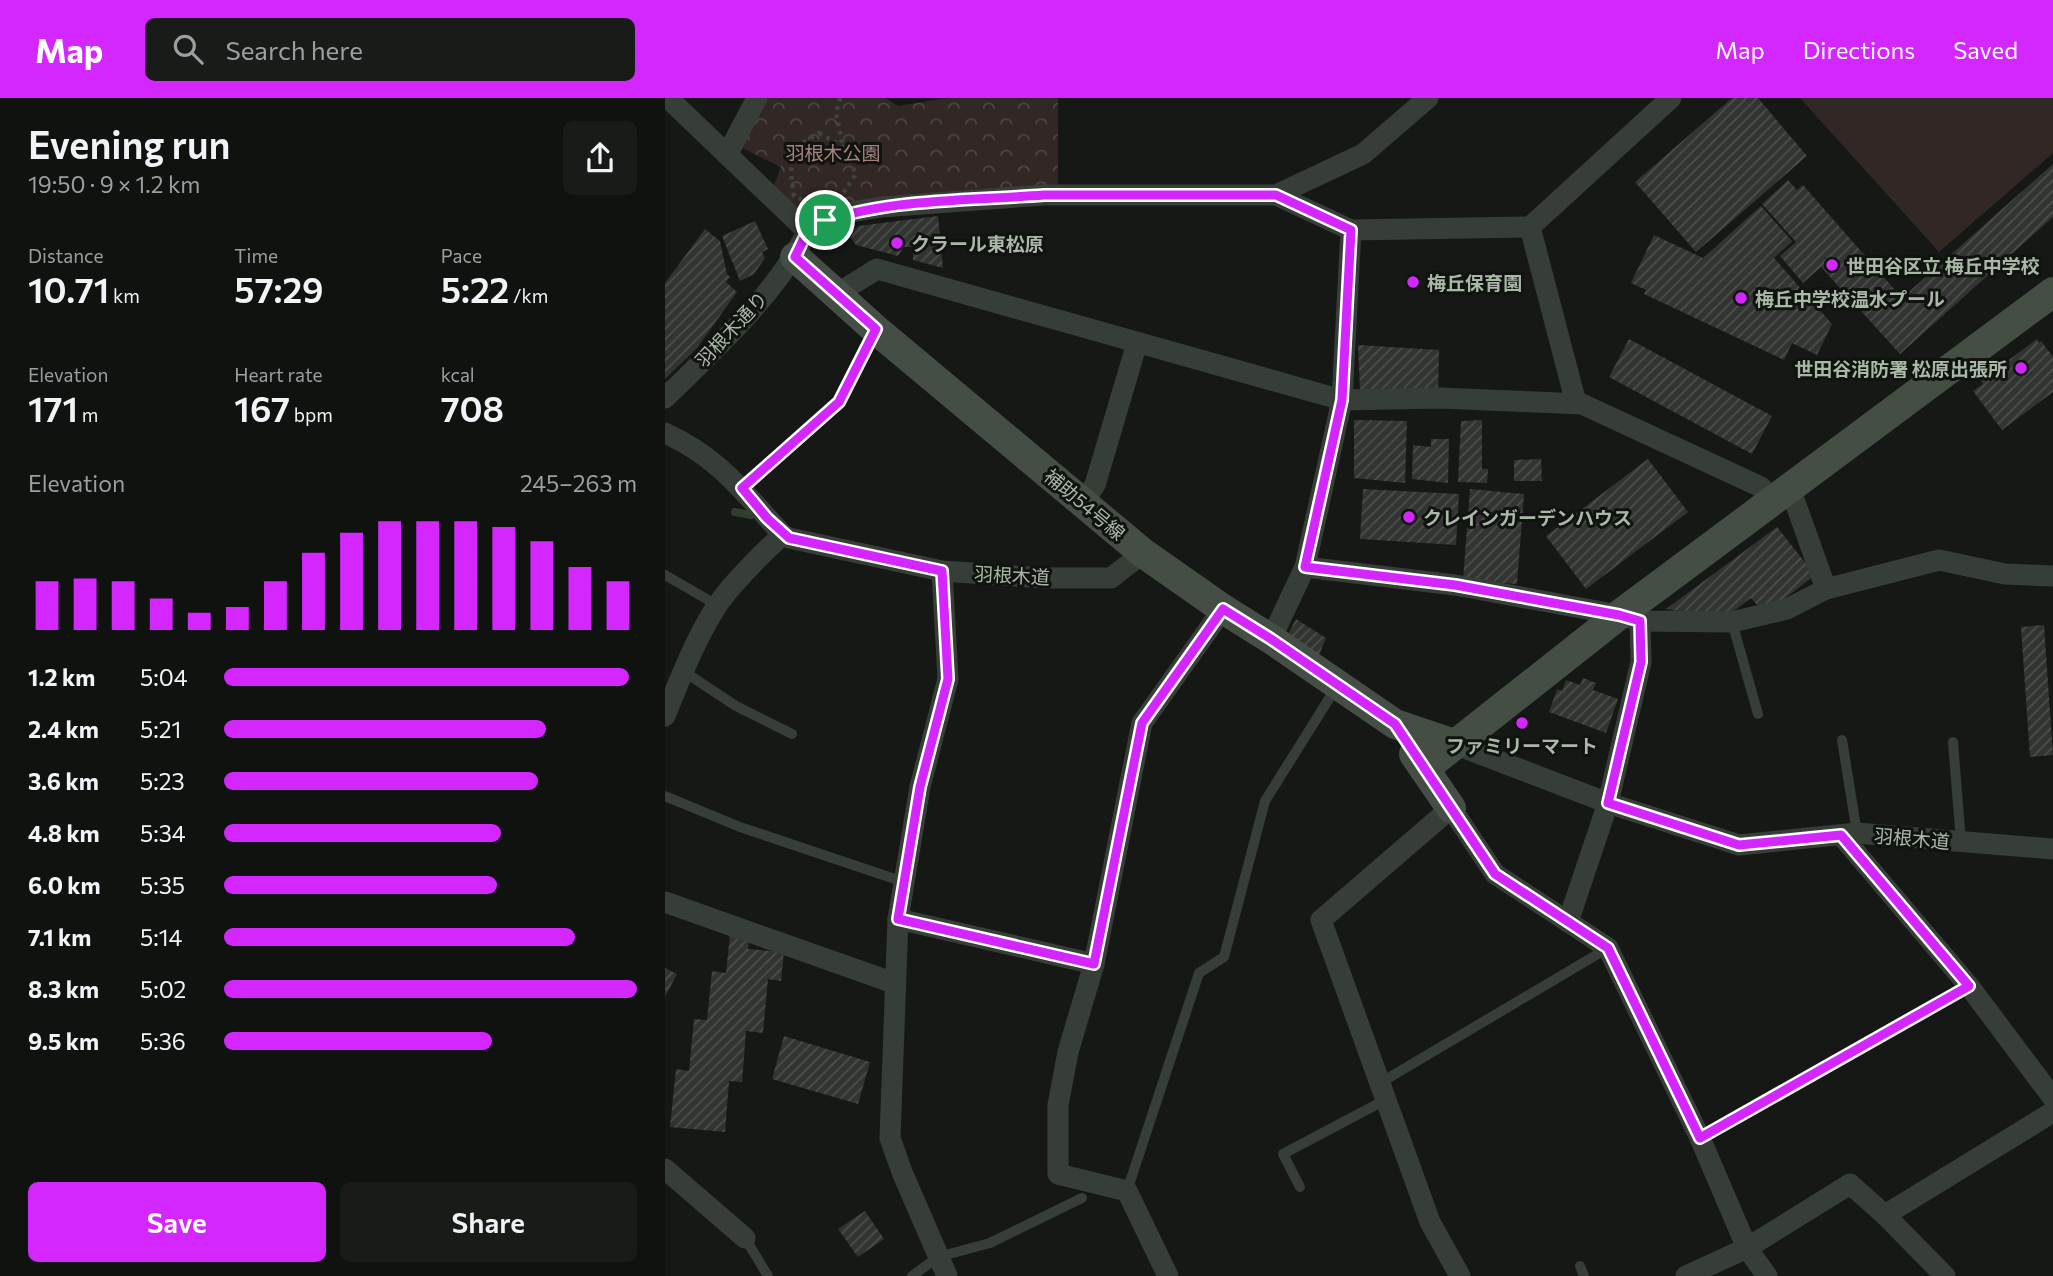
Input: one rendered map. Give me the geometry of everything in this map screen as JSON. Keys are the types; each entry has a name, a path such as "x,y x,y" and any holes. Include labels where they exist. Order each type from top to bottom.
{"street":[{"path":"668,98 727,155 801,244 810,226 845,213 881,207 1044,195 1276,195 1351,230 1530,227 1671,98"},
{"path":"727,155 757,98"},
{"path":"1276,195 1363,154 1428,98"},
{"path":"1530,227 1576,403"},
{"path":"1271,639 1305,567 1342,400 1351,230"},
{"name":"補助54号線","path":"801,244 835,295 1143,552 1395,724 1454,744"},
{"name":"羽根木通り","path":"665,398 726,339 801,244"},
{"path":"835,295 877,269 1342,400 1440,398 1576,403 1795,502 1826,589"},
{"path":"1424,769 1454,744 1630,618 1780,496 2052,296"},
{"path":"1083,502 1095,485 1137,343"},
{"path":"665,433 701,452 742,488 783,536 772,544 717,605 683,671 665,716"},
{"name":"羽根木道","path":"783,536 942,571 1044,578 1111,578 1143,552"},
{"path":"1305,567 1455,585 1630,618 1733,622 1787,609 1826,589 1939,560 2005,574 2053,576"},
{"path":"942,571 948,679 920,787 898,919 890,1138 942,1267"},
{"path":"1168,1276 1127,1191 1058,1174 1058,1105 1068,1052 1094,964 1142,723 1223,609"},
{"path":"1568,922 1608,803 1641,662 1630,618"},
{"name":"補助54号線","path":"1395,724 1451,808"},
{"name":"羽根木道","path":"1454,744 1608,803 1739,845 1849,834 2053,849"},
{"path":"1460,1276 1430,1222 1321,920 1451,808 1495,874 1608,948 1700,1138 1748,1248 1767,1276"},
{"path":"1849,834 2053,1098"},
{"path":"665,902 894,983"},
{"path":"898,919 1094,964"},
{"path":"1885,1214 2053,1112"},
{"path":"665,1168 745,1238"},
{"path":"1686,1276 1748,1248 1850,1184 1885,1214 1945,1276"}],"lane":[{"path":"742,488 839,402 876,329"},
{"path":"665,575 717,605"},
{"path":"1733,622 1758,713"},
{"path":"683,671 736,706 792,734"},
{"path":"1127,1191 1199,974 1224,957 1265,801 1337,686"},
{"path":"1843,740 1849,834"},
{"path":"1953,742 1961,842"},
{"path":"665,796 740,827 904,882"},
{"path":"1300,1187 1283,1154 1608,948"},
{"path":"1700,1138 1969,986"},
{"path":"912,1276 942,1267 1082,1198"},
{"path":"745,1238 768,1276"}],"path":[{"path":"840,98 836,113 843,147 856,174 841,196 817,207 794,196 791,173 794,148 819,134 843,147"}],"green space":[{"name":"羽根木公園","path":"768,98 885,98 898,106 947,98 1058,98 1058,187 880,197 800,213 773,188 781,167 740,147"},
{"path":"1800,98 2053,98 2053,153 1939,252"}],"building":[{"path":"1732,98 1758,98 1807,156 1696,252 1635,182"},
{"path":"2053,164 2053,217 1900,354 1821,267 1803,283 1780,256 1796,242 1762,204 1788,180 1797,190 1803,185 1902,298"},
{"path":"1761,206 1792,241 1774,258 1832,324 1817,355 1792,343 1784,360 1644,294 1646,290 1631,283 1654,235 1703,258"},
{"name":"クラール東松原","path":"938,216 943,268 913,260 913,247 904,247 898,256 856,245 851,238 853,230 858,226"},
{"path":"755,221 768,249 762,252 765,258 754,274 740,281 722,236"},
{"path":"705,229 720,241 730,277 726,282 737,292 697,348 665,379 665,283"},
{"path":"1629,339 1772,416 1752,454 1609,377"},
{"path":"2037,339 2053,357 2053,392 2002,430 1973,391 1983,384 1981,381"},
{"path":"1358,345 1439,350 1438,394 1360,390"},
{"path":"1354,420 1407,421 1405,483 1354,478"},
{"path":"1482,420 1482,469 1488,469 1487,483 1458,482 1461,421"},
{"path":"1431,439 1449,439 1448,483 1412,479 1413,445 1431,447"},
{"path":"1541,459 1542,481 1514,481 1514,460"},
{"path":"1648,459 1688,512 1586,589 1546,536"},
{"name":"クレインガーデンハウス","path":"1363,489 1459,494 1456,545 1360,539"},
{"path":"1470,489 1524,494 1517,584 1463,580"},
{"path":"1777,527 1815,575 1765,614 1751,598 1723,619 1666,609"},
{"path":"1296,619 1326,638 1315,665 1284,642"},
{"path":"2044,625 2053,755 2030,757 2021,627"},
{"path":"1583,678 1596,683 1593,690 1618,699 1606,733 1549,712 1557,689 1562,691 1566,680 1580,685"},
{"path":"730,934 749,936 748,949 784,952 781,981 768,979 763,1033 746,1031 742,1082 729,1081 725,1132 670,1127 676,1069 689,1071 694,1019 707,1020 712,971 726,973"},
{"path":"665,968 677,974 665,997"},
{"path":"784,1036 870,1062 858,1104 772,1079"},
{"path":"865,1211 884,1239 858,1257 838,1229"}],"waterway":[{"path":"735,512 751,515"}],"place":[{"name":"クラール東松原","path":"897,243"},
{"name":"世田谷区立 梅丘中学校","path":"1832,265"},
{"name":"梅丘保育園","path":"1413,282"},
{"name":"梅丘中学校温水プール","path":"1741,298"},
{"name":"世田谷消防署 松原出張所","path":"2021,368"},
{"name":"クレインガーデンハウス","path":"1409,517"},
{"name":"ファミリーマート","path":"1522,723"}],"route":[{"path":"1044,195 1276,195 1351,230 1342,400 1305,567 1455,585 1640,621 1641,662 1608,803 1739,845 1841,835 1969,986 1700,1138 1608,948 1495,874 1395,724 1223,609 1142,723 1094,964 898,919 920,787 948,679 942,571 783,536 742,488 839,402 876,329 795,257 810,226 825,220 845,213 881,207 1044,195"}]}
